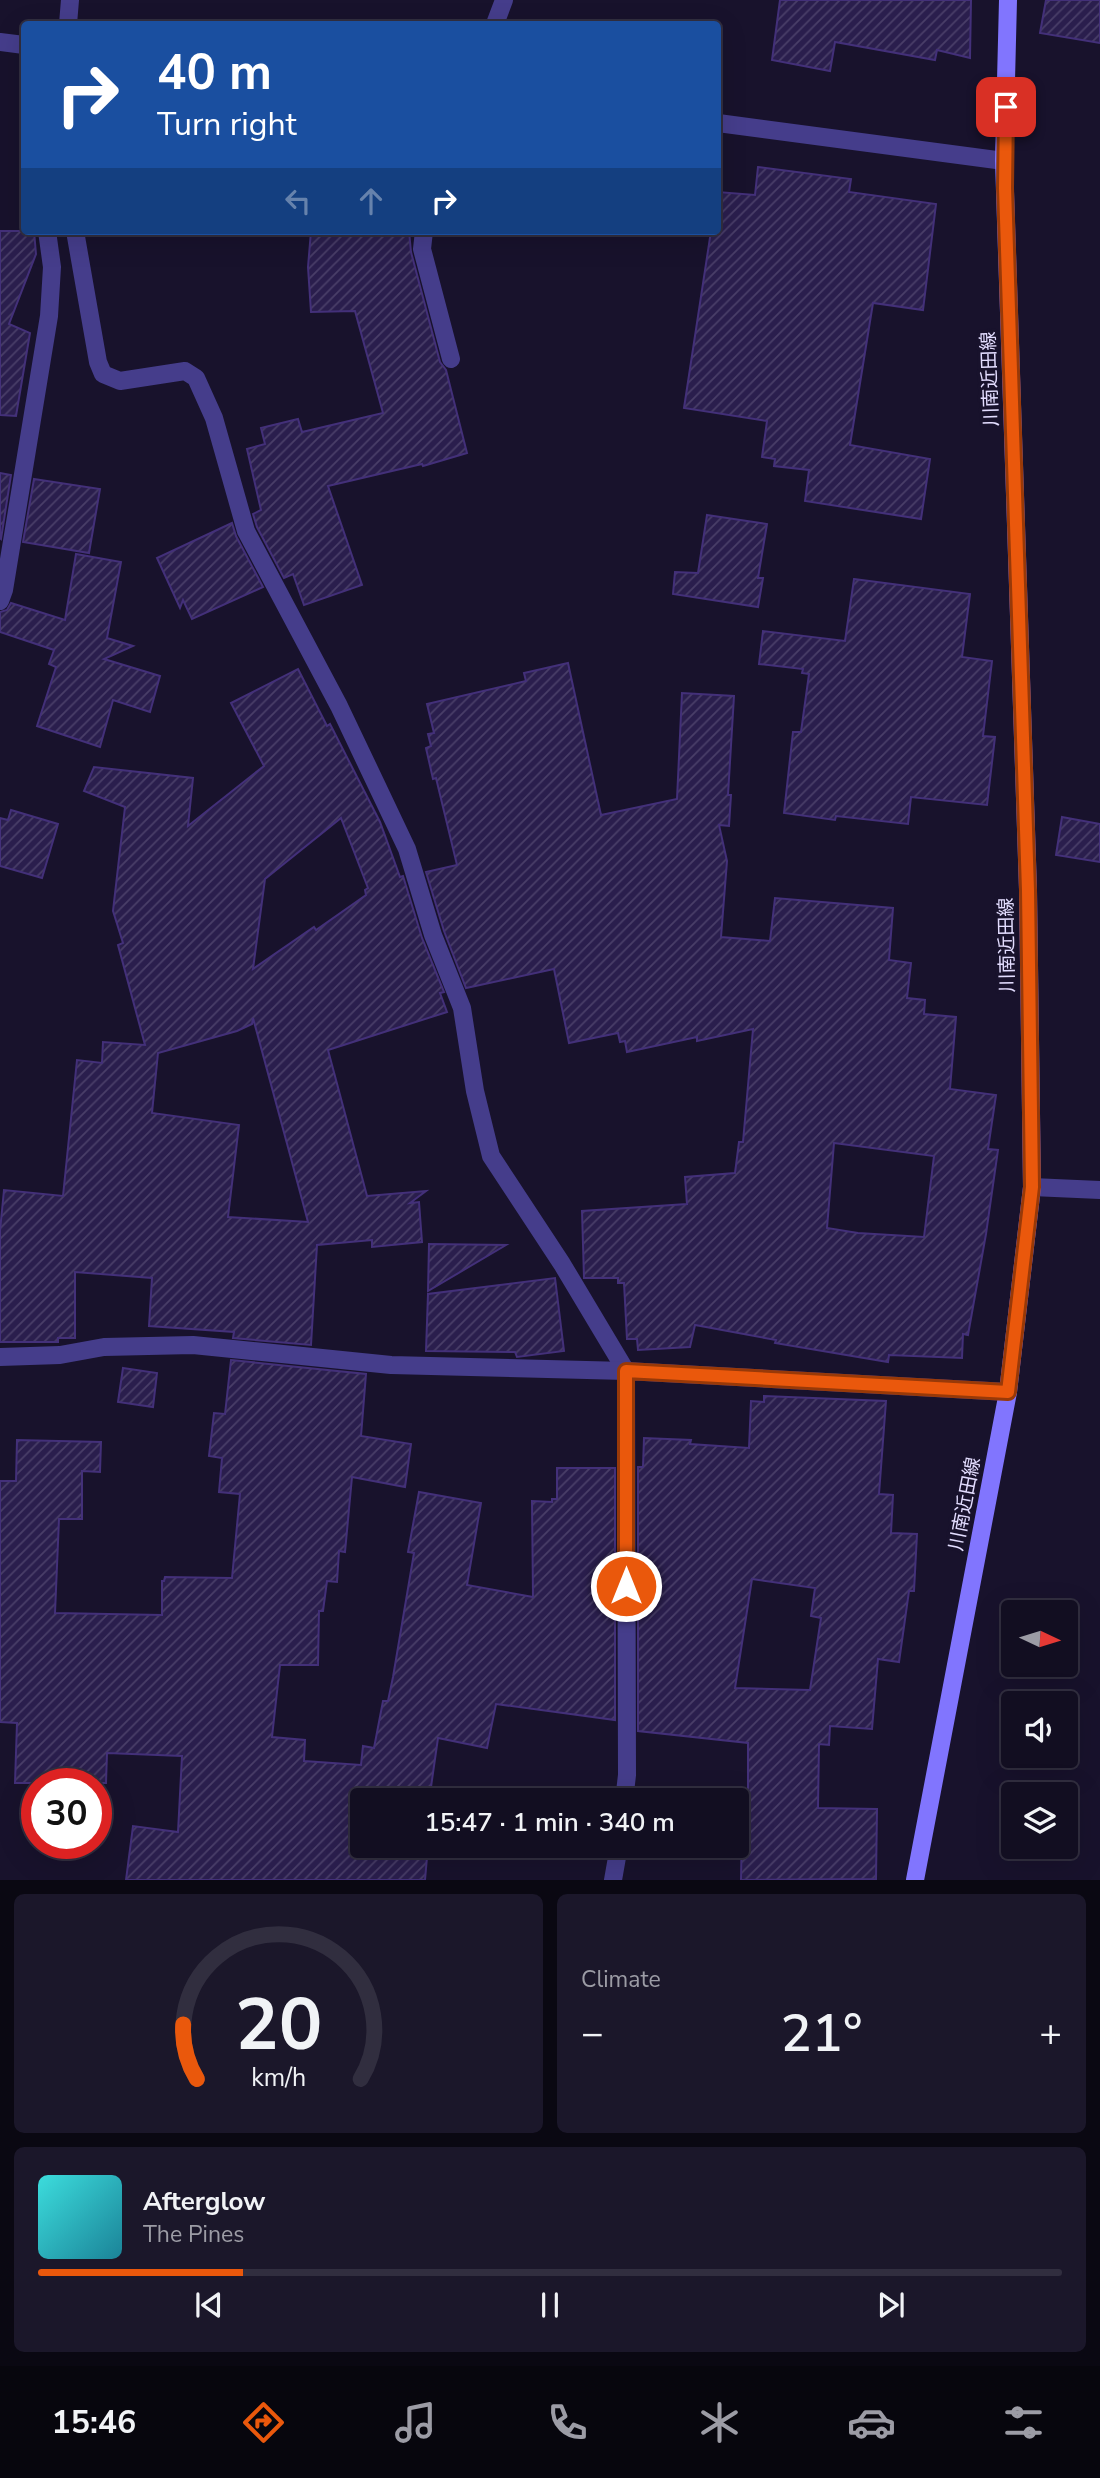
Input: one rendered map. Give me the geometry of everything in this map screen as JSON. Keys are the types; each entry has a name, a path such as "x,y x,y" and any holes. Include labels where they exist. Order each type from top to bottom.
{"main road":[{"name":"川南近田線","path":"915,1880 1008,1392 1032,1187 1028,890 1004,161 1008,0"}],"street":[{"path":"68,21 70,0"},
{"path":"496,21 504,0"},
{"path":"0,41 21,44"},
{"path":"721,123 1004,161"},
{"path":"0,601 49,316 51,267 47,235"},
{"path":"76,235 98,362 103,374 120,381 185,371 196,377 214,418 246,531 339,706 407,849 433,935 462,1008 475,1091 491,1156 562,1264 626,1371 626,1788"},
{"path":"424,235 422,249 451,359"},
{"path":"1032,1187 1100,1190"},
{"path":"0,1357 60,1354 104,1347 193,1345 391,1365 626,1371 1008,1392"},
{"path":"613,1880 617,1858"}],"building":[{"path":"780,0 971,0 970,58 937,50 935,60 835,42 830,71 772,60"},
{"path":"1046,0 1100,0 1100,43 1040,33"},
{"path":"758,167 851,179 849,192 936,204 923,310 873,303 850,445 930,459 921,519 805,501 809,470 774,466 775,459 762,457 767,421 684,408 710,235 721,235 721,192 755,195"},
{"path":"0,231 21,231 21,235 34,235 36,254 9,324 30,333 16,416 0,415"},
{"path":"311,235 409,235 411,252 440,362 446,370 467,453 423,466 422,464 328,486 362,585 304,605 293,574 284,578 257,527 253,514 261,510 247,449 265,444 261,428 298,419 302,432 383,413 355,311 311,312 308,267"},
{"path":"0,473 11,475 1,539 0,538"},
{"path":"34,479 100,489 89,553 23,542"},
{"path":"707,515 767,524 758,578 763,578 758,607 673,594 675,572 698,573"},
{"path":"232,523 263,587 192,619 183,600 180,608 157,558"},
{"path":"76,554 121,562 107,638 133,646 104,659 160,676 150,712 113,700 100,747 37,726 56,667 49,664 54,650 0,632 0,612 7,610 11,603 65,620"},
{"path":"854,579 970,594 962,657 992,661 983,736 995,737 987,805 911,797 908,824 836,816 835,820 784,813 793,732 801,732 809,674 802,673 803,669 759,664 763,631 845,641"},
{"path":"568,663 601,815 677,799 682,693 734,696 728,795 731,795 729,826 719,825 727,861 721,937 770,941 775,898 893,908 889,960 911,963 907,998 925,1000 924,1014 956,1017 950,1089 996,1095 988,1149 998,1150 968,1335 963,1334 962,1358 889,1355 888,1362 775,1343 776,1340 695,1325 690,1347 638,1350 637,1339 627,1339 624,1283 618,1283 618,1278 584,1278 582,1211 687,1204 685,1177 735,1173 739,1142 743,1142 753,1029 697,1041 697,1037 627,1052 625,1041 620,1042 618,1033 569,1043 554,969 466,988 444,931 426,872 457,865 426,748 431,746 428,734 434,733 427,704 526,681 524,673","holes":["834,1143 934,1156 924,1237 858,1233 827,1228"]},
{"path":"298,669 327,726 330,724 380,822 400,877 403,876 422,938 444,992 440,993 447,1012 328,1050 367,1196 426,1191 410,1203 419,1202 422,1242 372,1247 372,1240 317,1245 311,1345 233,1338 234,1332 149,1326 152,1278 75,1272 75,1338 58,1338 58,1342 0,1342 0,1231 4,1190 63,1196 77,1060 102,1063 103,1042 145,1045 118,945 123,943 113,911 125,807 84,791 94,767 193,778 188,826 264,766 231,703","holes":["341,818 368,888 365,890 366,895 253,969 265,879","253,1018 289,1151 308,1222 228,1217 239,1125 152,1113 158,1053 237,1031 252,1024"]},
{"path":"11,810 58,824 42,878 0,866 0,818 8,820"},
{"path":"1062,817 1100,824 1100,862 1056,855"},
{"path":"429,1244 506,1245 428,1291"},
{"path":"555,1278 564,1351 517,1357 515,1352 426,1351 428,1294"},
{"path":"231,1360 366,1374 361,1436 411,1444 405,1487 352,1477 345,1552 339,1551 337,1582 327,1581 323,1611 319,1611 318,1665 280,1665 272,1737 305,1740 304,1761 361,1765 363,1746 374,1748 383,1701 388,1701 393,1677 414,1553 408,1552 419,1492 481,1503 467,1585 533,1597 532,1501 552,1502 552,1499 557,1499 557,1468 615,1468 615,1720 496,1704 487,1748 438,1738 431,1788 350,1788 350,1858 427,1858 425,1880 126,1880 133,1826 178,1832 182,1756 107,1753 106,1768 21,1768 21,1783 15,1783 17,1723 0,1722 0,1481 16,1481 17,1440 101,1442 100,1472 82,1471 82,1519 59,1519 55,1613 162,1615 162,1581 165,1577 232,1578 240,1494 219,1492 222,1458 209,1456 214,1413 225,1414"},
{"path":"123,1368 157,1373 153,1407 118,1402"},
{"path":"764,1396 886,1401 879,1494 893,1495 891,1533 917,1534 914,1591 909,1591 899,1662 878,1659 872,1729 830,1726 829,1745 819,1744 818,1808 877,1809 876,1879 741,1880 741,1858 749,1858 748,1743 638,1731 638,1467 643,1467 644,1438 691,1440 690,1444 749,1448 751,1401 764,1402","holes":["752,1579 815,1588 811,1616 821,1618 810,1690 735,1688"]}],"route":[{"path":"626,1586 626,1371 1008,1392 1032,1187 1028,890 1004,161 1006,107"}]}
